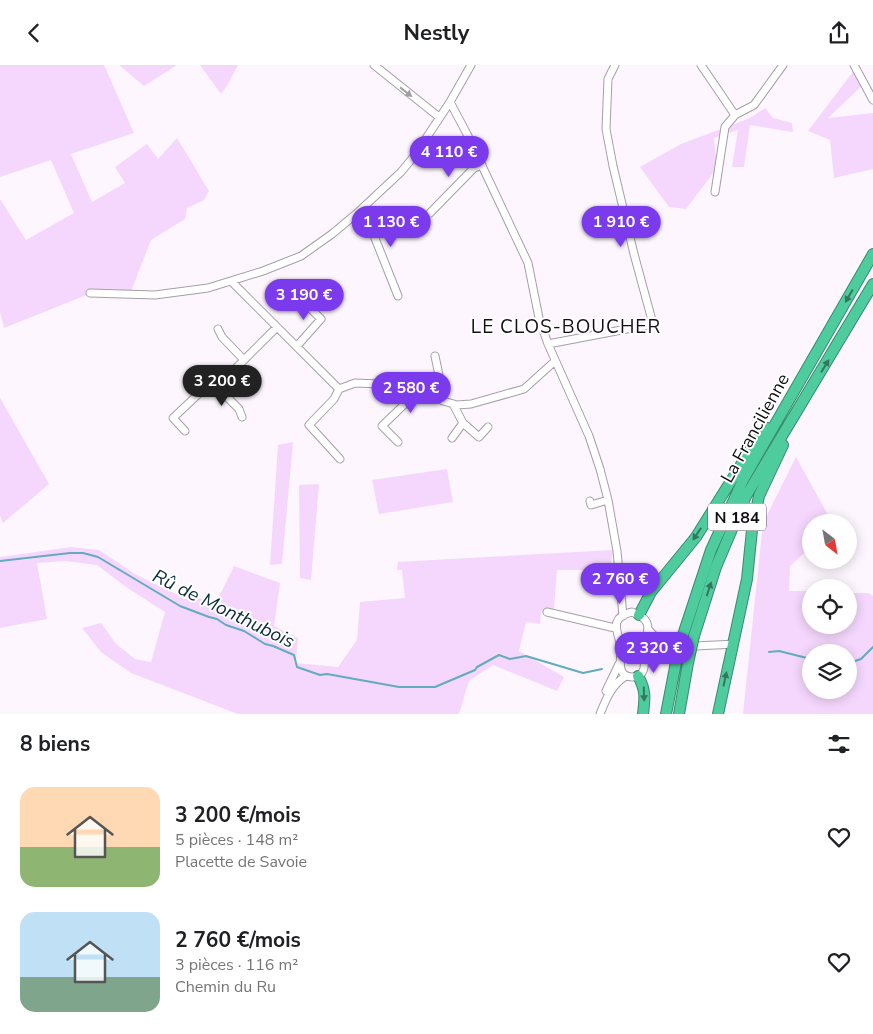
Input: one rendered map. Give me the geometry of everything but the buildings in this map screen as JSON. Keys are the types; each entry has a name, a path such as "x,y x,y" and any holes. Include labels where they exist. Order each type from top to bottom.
{"highway":[{"name":"La Francilienne","path":"666,714 674,653 683,635 711,550 743,480 873,254"},
{"name":"La Francilienne","path":"678,714 694,636 716,567 746,496 873,284"},
{"path":"635,613 696,537 754,444 784,407"},
{"path":"718,714 746,579 752,530 759,496 793,428 799,407"},
{"path":"638,676 644,686 643,714"}],"street":[{"path":"374,65 439,117"},
{"path":"90,293 155,295 208,288 232,282 301,256 332,235 401,172 415,155 450,102 471,65"},
{"path":"548,344 653,324 634,255 606,129 608,79 615,65"},
{"path":"701,65 735,115"},
{"path":"714,192 725,127 735,115 754,105 783,65"},
{"path":"854,65 873,99"},
{"path":"450,102 528,263 539,318 548,344 588,436 600,469 608,500 617,551 623,616"},
{"path":"430,213 474,169 482,165"},
{"path":"363,208 398,296"},
{"path":"232,282 339,389"},
{"path":"297,346 321,319 298,297"},
{"path":"217,387 277,327"},
{"path":"218,329 222,337 244,360"},
{"path":"434,396 440,380 435,356"},
{"path":"340,459 309,425 334,399 339,389 355,383 407,385 453,404 471,404 524,389 555,361"},
{"path":"185,431 173,418 208,385 217,387 239,409 242,417"},
{"path":"398,442 382,426 413,396 415,387"},
{"path":"453,404 462,423 479,437 488,427"},
{"path":"452,438 462,423"},
{"path":"590,501 591,505 608,500"},
{"path":"600,714 612,687 626,676 638,676 645,667 644,646 648,629 646,621 622,602"},
{"path":"547,612 615,628"},
{"path":"603,706 606,689 619,664 621,648 615,628 623,616 635,613"},
{"path":"648,629 674,653"},
{"path":"645,659 654,654 674,653 733,644"},
{"path":"619,664 626,676"}],"shaded area":[{"path":"0,65 104,65 134,133 71,154 92,202 125,183 115,167 147,144 158,159 177,138 209,191 204,200 187,208 185,219 151,240 130,294 89,294 4,328 0,312 0,199 26,240 74,213 51,160 0,177"},
{"path":"119,65 177,65 144,86"},
{"path":"200,65 238,65 221,94"},
{"path":"856,68 864,84 828,118 873,113 873,169 834,178 830,140 808,131"},
{"path":"765,108 773,118 792,123 793,132 750,125 744,167 732,167 738,130 714,138 717,168 686,209 669,207 640,167 681,144 750,118"},
{"path":"0,398 49,484 3,523 0,515"},
{"path":"293,442 282,564 270,565 278,445"},
{"path":"796,457 828,514 802,514 802,555 790,566 789,591 802,591 802,634 857,634 857,593 868,593 873,596 873,714 743,714 763,523"},
{"path":"447,469 453,502 379,514 372,480"},
{"path":"319,484 311,580 300,578 299,485"},
{"path":"71,547 99,550 135,574 178,595 217,601 234,566 280,583 274,626 298,638 296,663 338,667 357,640 360,602 405,598 402,570 397,570 398,562 613,550 610,570 557,570 554,609 541,611 540,624 526,622 519,651 564,677 557,691 493,665 469,681 459,714 238,714 131,673 101,652 82,628 101,623 116,644 135,659 151,662 165,612 126,587 97,565 65,561 37,563 47,619 0,628 0,557"}],"waterway":[{"name":"Rû de Monthubois","path":"0,561 70,553 83,553 98,557 180,606 217,619 226,625 244,631 265,644 294,655 297,667 320,675 327,674 399,687 435,687 475,670 499,655 510,659 526,656 583,673 602,669"},
{"name":"Rû de Monthubois","path":"857,660 861,659 873,647"},
{"name":"Rû de Monthubois","path":"769,652 779,651 802,657"}],"district":[{"name":"LE CLOS-BOUCHER","path":"566,326"}]}
